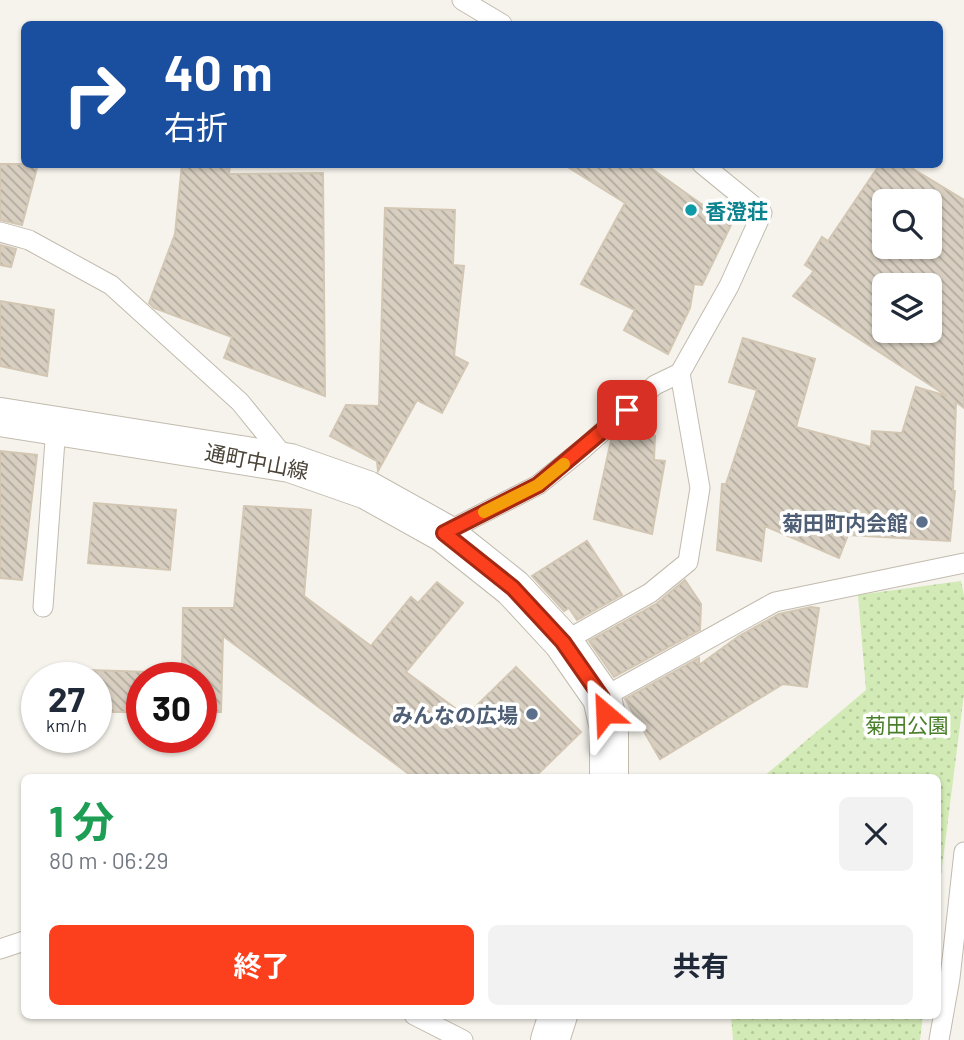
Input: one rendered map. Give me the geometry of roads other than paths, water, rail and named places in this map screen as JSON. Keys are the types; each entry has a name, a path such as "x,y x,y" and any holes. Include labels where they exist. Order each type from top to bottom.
{"street":[{"name":"通町中山線","path":"0,417 290,463 367,490 444,533 513,588 563,642 602,698 609,728 609,774"},
{"path":"550,1040 557,1019"}],"lane":[{"path":"462,0 497,21"},
{"path":"444,533 538,485 654,385 680,373 729,286 762,213 707,168"},
{"path":"0,232 29,240 111,285 240,402 290,463"},
{"path":"563,642 650,593 688,562 700,488 680,373"},
{"path":"43,607 55,426"},
{"path":"602,698 775,602 964,563"},
{"path":"939,1040 950,978 964,852"},
{"path":"0,948 21,942"},
{"path":"422,1019 463,1040"}],"place":[{"name":"香澄荘","path":"691,210"},
{"name":"菊田町内会館","path":"922,522"},
{"name":"みんなの広場","path":"532,714"}],"park label":[{"name":"菊田公園","path":"907,724"}]}
